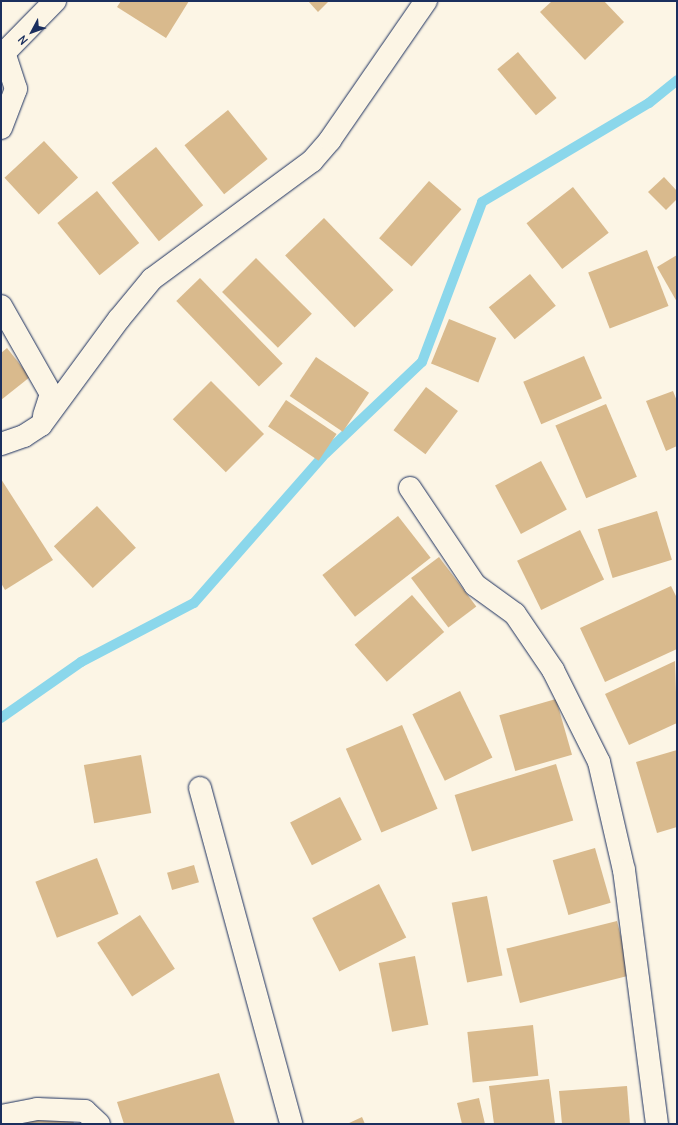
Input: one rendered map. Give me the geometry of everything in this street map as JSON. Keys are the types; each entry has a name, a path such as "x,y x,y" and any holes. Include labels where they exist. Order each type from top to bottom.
{"street":[{"path":"1,128 16,89 2,53 54,1"},
{"path":"1,444 24,436 41,425 119,319 152,279 312,161 330,140 426,1"},
{"path":"1,306 51,394 41,425"},
{"path":"410,488 475,585 515,614 553,670 600,762 624,870 657,1124"},
{"path":"200,788 291,1124"},
{"path":"1,1116 37,1109 85,1111 99,1124"}],"building":[{"path":"121,1 189,1 166,38 117,7"},
{"path":"308,1 329,1 318,12"},
{"path":"552,1 604,1 624,22 585,60 540,12"},
{"path":"518,52 557,98 536,115 497,69"},
{"path":"228,110 268,159 224,194 184,145"},
{"path":"44,141 78,178 39,214 5,178"},
{"path":"156,147 203,205 159,241 112,183"},
{"path":"664,177 677,191 677,199 666,210 648,192"},
{"path":"429,181 461,209 412,267 379,238"},
{"path":"573,187 609,233 562,269 527,223"},
{"path":"97,191 139,243 100,275 57,223"},
{"path":"324,218 393,290 355,327 285,256"},
{"path":"647,250 669,306 610,329 588,273"},
{"path":"677,255 677,302 657,267"},
{"path":"256,258 312,314 278,348 222,292"},
{"path":"530,274 556,306 515,339 489,307"},
{"path":"200,278 283,364 259,387 176,301"},
{"path":"449,319 496,338 478,383 431,364"},
{"path":"7,348 30,377 1,400 1,353"},
{"path":"584,356 602,398 541,424 523,382"},
{"path":"316,357 369,393 343,432 290,396"},
{"path":"211,381 264,434 226,472 173,419"},
{"path":"426,387 458,411 425,454 394,430"},
{"path":"673,391 677,401 677,446 666,451 646,401"},
{"path":"286,400 337,434 319,461 268,427"},
{"path":"606,404 637,477 586,498 555,425"},
{"path":"541,461 567,510 521,534 495,485"},
{"path":"1,479 53,560 5,590 1,583"},
{"path":"97,506 136,548 93,588 54,546"},
{"path":"657,511 672,560 613,578 598,529"},
{"path":"398,516 431,558 355,617 322,575"},
{"path":"580,530 604,579 541,610 517,561"},
{"path":"439,557 476,607 448,628 411,578"},
{"path":"671,586 677,598 677,649 605,682 580,628"},
{"path":"412,595 444,632 387,682 355,645"},
{"path":"675,661 677,723 629,745 605,694"},
{"path":"460,691 492,758 445,781 412,714"},
{"path":"556,699 572,755 515,771 499,715"},
{"path":"402,725 438,809 381,833 346,749"},
{"path":"677,750 677,827 657,833 636,762"},
{"path":"141,755 151,813 94,823 84,765"},
{"path":"556,764 573,820 472,851 455,795"},
{"path":"340,797 362,840 312,865 290,822"},
{"path":"595,848 611,903 568,915 553,860"},
{"path":"97,858 119,914 57,938 35,882"},
{"path":"194,865 199,882 172,890 167,873"},
{"path":"379,884 406,937 339,972 312,918"},
{"path":"487,896 502,976 467,982 452,903"},
{"path":"140,915 175,969 132,996 97,943"},
{"path":"617,921 631,975 520,1003 506,949"},
{"path":"415,956 428,1025 392,1032 379,963"},
{"path":"533,1025 538,1076 473,1083 467,1032"},
{"path":"219,1073 235,1124 124,1124 117,1102"},
{"path":"549,1079 555,1124 494,1124 489,1086"},
{"path":"627,1086 630,1124 562,1124 559,1091"},
{"path":"479,1098 485,1124 462,1124 457,1103"},
{"path":"60,1114 73,1118 74,1124 1,1124"},
{"path":"362,1117 365,1124 347,1124"}],"waterway":[{"path":"1,718 81,662 194,603 326,453 422,362 482,202 649,103 677,80"}]}
